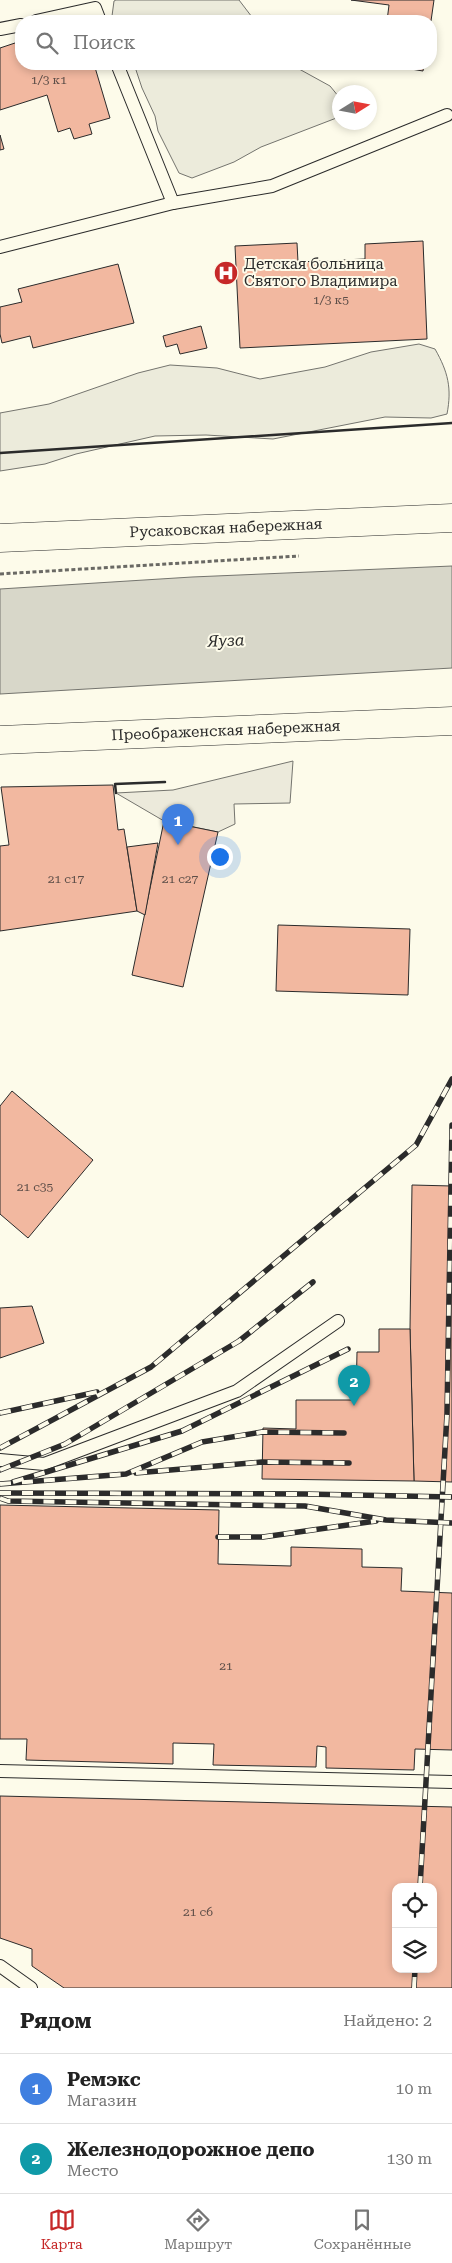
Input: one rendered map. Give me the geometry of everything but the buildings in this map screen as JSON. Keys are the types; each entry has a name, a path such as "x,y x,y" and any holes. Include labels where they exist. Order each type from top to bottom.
{"main road":[{"name":"Русаковская набережная","path":"0,538 452,518"},
{"name":"Преображенская набережная","path":"0,740 452,721"}],"lane":[{"path":"56,15 93,4"},
{"path":"0,29 15,26"},
{"path":"119,70 173,203"},
{"path":"0,246 173,203 272,186 446,115"},
{"path":"0,1460 44,1464 237,1391 338,1320"},
{"path":"0,1771 452,1782"},
{"path":"0,1966 31,1988"}],"path":[{"path":"0,574 306,555"}],"shaded area":[{"path":"239,0 250,15 112,15 114,1"},
{"path":"136,70 301,70 332,88 332,120 261,147 234,162 192,178 179,173 158,131 155,116"},
{"path":"419,344 435,349 443,365 449,388 447,414 431,418 385,417 273,439 206,435 155,436 76,454 45,464 0,471 0,413 49,404 138,373 170,365 217,368 260,379 325,367 371,352"},
{"path":"293,761 290,803 234,804 235,824 218,832 164,821 116,793 173,790"}],"water":[{"name":"Яуза","path":"452,566 452,668 0,694 0,589 192,577"}],"railway":[{"path":"0,1448 151,1367 416,1145 452,1079"},
{"path":"420,1883 447,1414 452,1125"},
{"path":"0,1470 65,1444 239,1341 313,1282"},
{"path":"13,1482 182,1431 348,1349"},
{"path":"0,1413 97,1392"},
{"path":"0,1484 126,1474 202,1442 262,1432 344,1433"},
{"path":"136,1473 262,1462 349,1463"},
{"path":"0,1493 305,1494 452,1497"},
{"path":"0,1498 8,1501 305,1506 386,1520 452,1523"},
{"path":"218,1537 263,1537 376,1521"},
{"path":"414,1988 415,1973"}],"wall":[{"path":"0,453 452,423"},
{"path":"116,793 115,784 165,782"}],"place":[{"name":"Детская больница Святого Владимира","path":"226,273"},
{"name":"Ремэкс","path":"178,845"},
{"name":"Железнодорожное депо","path":"354,1406"}]}
